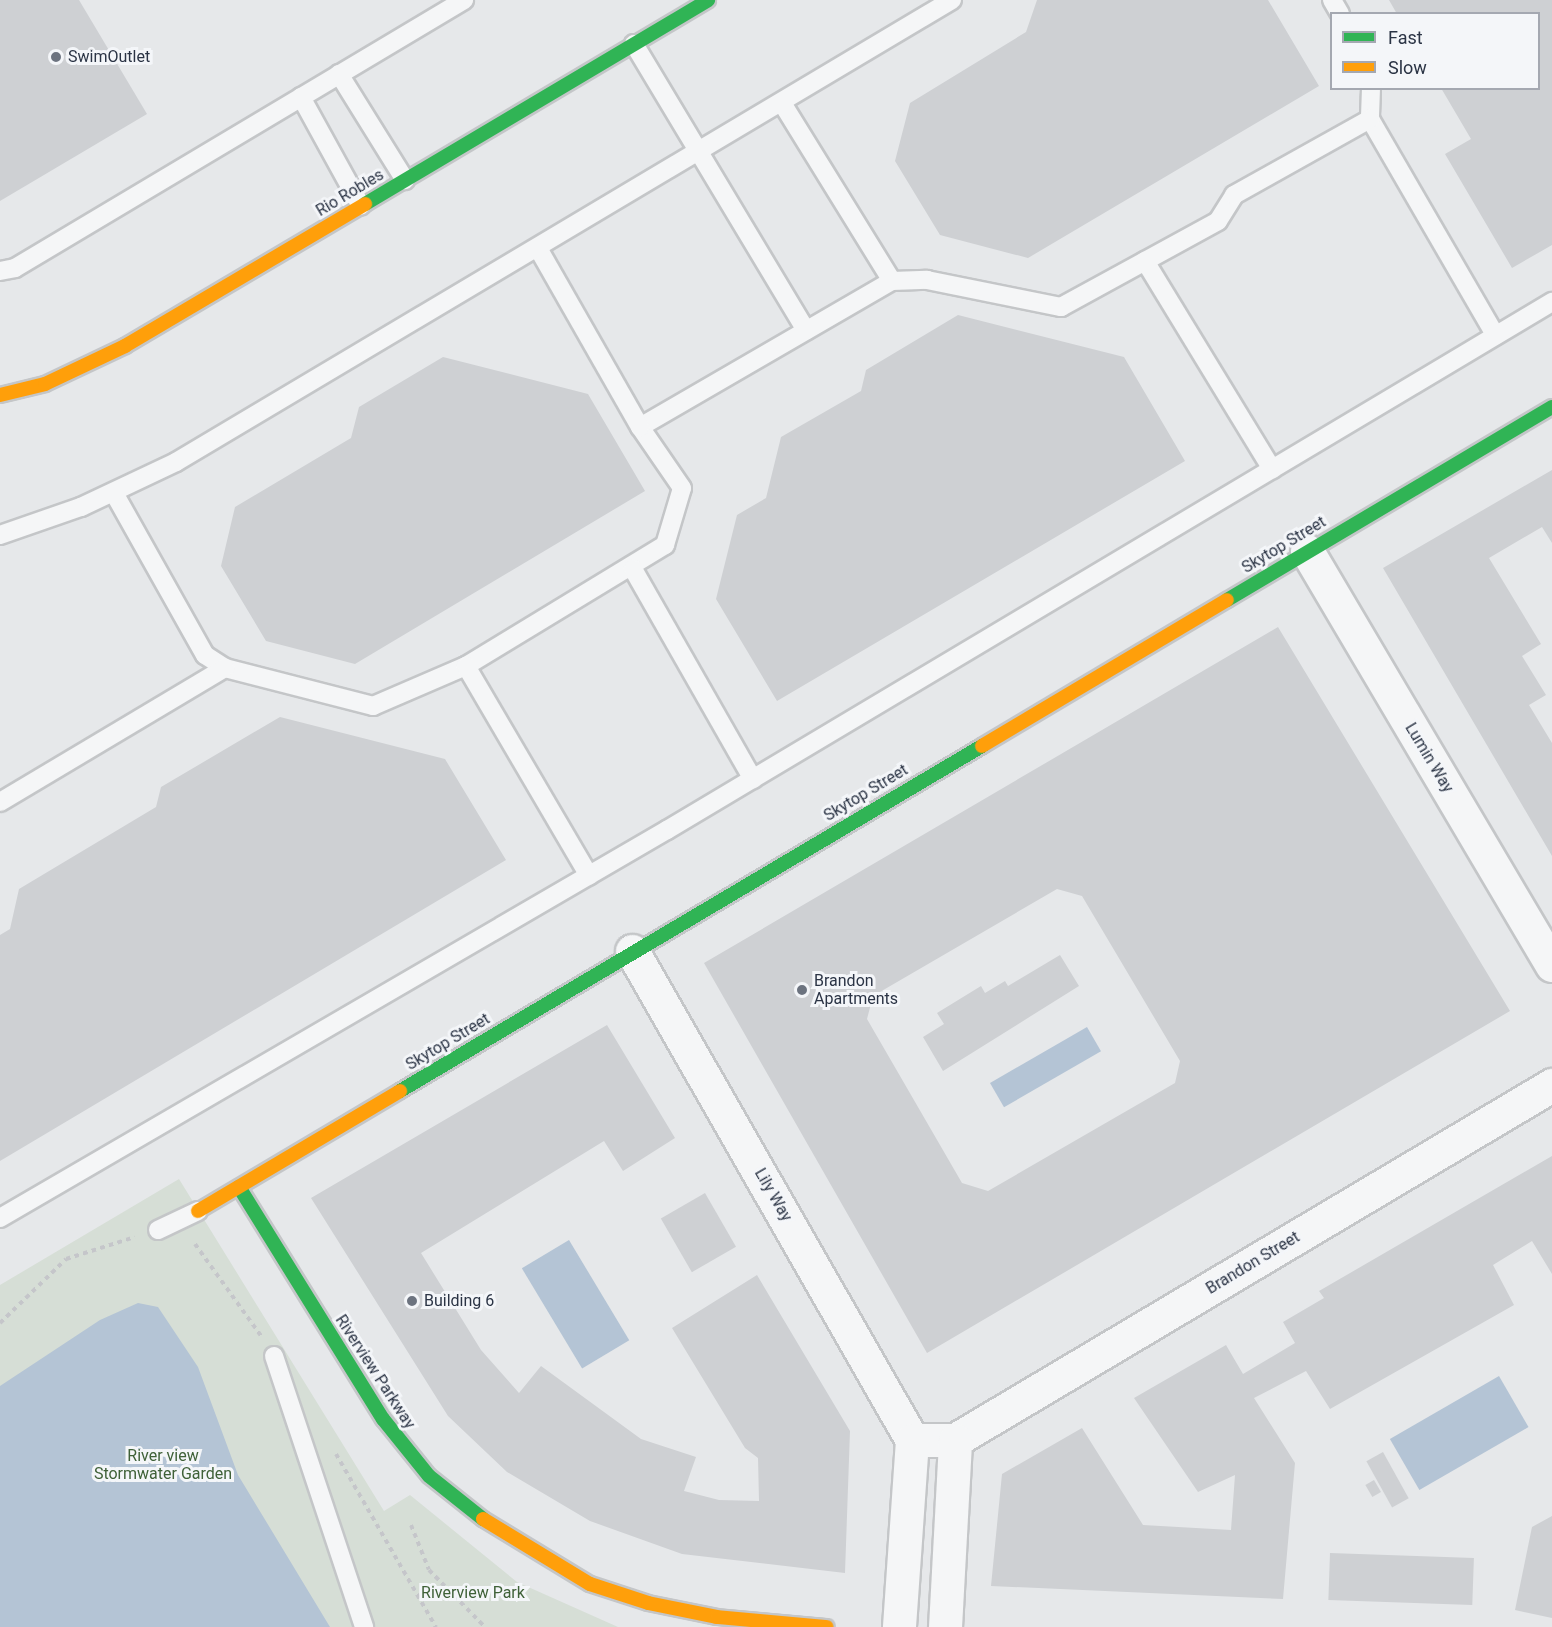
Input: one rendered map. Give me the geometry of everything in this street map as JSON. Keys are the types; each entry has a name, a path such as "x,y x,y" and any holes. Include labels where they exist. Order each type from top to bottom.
{"street":[{"name":"Rio Robles","path":"0,395 45,384 125,346 708,0"},
{"name":"Skytop Street","path":"198,1211 632,951 1552,407"},
{"name":"Lumin Way","path":"1307,551 1552,965"},
{"name":"Lily Way","path":"632,951 912,1440"},
{"name":"Brandon Street","path":"955,1440 1552,1085"},
{"name":"Riverview Parkway","path":"238,1187 383,1419 429,1476 479,1517 590,1584 648,1603 717,1617 827,1627"},
{"path":"899,1627 912,1440 955,1440 945,1627"}],"lane":[{"path":"0,271 15,268 464,0"},
{"path":"0,535 114,493 538,248 952,0"},
{"path":"634,44 806,330"},
{"path":"339,74 405,180"},
{"path":"1371,90 1370,119 1495,335"},
{"path":"301,97 361,206"},
{"path":"782,103 892,281"},
{"path":"640,427 892,281 927,280 1061,307 1218,221 1234,195 1370,119"},
{"path":"114,493 205,655 225,668 373,706 466,666 633,569 665,545 682,488 640,427 538,248"},
{"path":"1145,261 1272,469"},
{"path":"0,1218 589,876 1552,302"},
{"path":"633,569 753,779"},
{"path":"466,666 589,876"},
{"path":"0,802 225,668"},
{"path":"158,1230 198,1211"},
{"path":"274,1356 364,1627"}],"path":[{"path":"0,1323 66,1259 158,1230 196,1245"},
{"path":"411,1525 429,1570 485,1627"}],"green space":[{"name":"River view Stormwater Garden","path":"179,1179 384,1511 410,1495 517,1582 618,1627 0,1627 0,1285"}],"water":[{"path":"1087,1027 1101,1051 1004,1107 990,1083"},
{"path":"569,1240 629,1340 582,1369 522,1268"},
{"path":"138,1303 158,1307 198,1367 238,1475 330,1627 0,1627 0,1386 100,1320"},
{"path":"1499,1376 1529,1427 1419,1490 1390,1439"}],"building":[{"name":"SwimOutlet","path":"0,0 79,0 147,114 0,201"},
{"path":"1037,0 1268,0 1319,86 1028,258 940,235 895,161 910,103 1026,32"},
{"path":"1389,0 1552,0 1552,245 1512,268 1445,154 1471,139 1442,90 1540,90 1540,12 1396,12"},
{"path":"958,315 1124,357 1185,461 777,701 716,599 737,515 766,498 781,437 861,391 866,370"},
{"path":"443,357 588,394 645,491 355,664 266,641 221,566 235,507 351,438 359,407"},
{"path":"1552,470 1552,543 1542,527 1489,558 1541,644 1522,656 1546,695 1529,705 1552,743 1552,856 1383,568"},
{"name":"Brandon Apartments","path":"1278,627 1510,1011 927,1353 704,963","holes":["1057,889 1082,896 1180,1061 1175,1083 988,1191 962,1183 867,1019 873,996"]},
{"path":"280,717 445,759 506,860 0,1161 0,935 10,929 19,889 156,807 161,787"},
{"path":"1060,955 1079,986 943,1071 923,1037 944,1024 937,1013 981,986 985,993 1005,981 1008,986"},
{"name":"Building 6","path":"607,1025 675,1138 623,1171 604,1141 421,1253 481,1350 519,1393 541,1366 641,1439 696,1457 684,1491 719,1500 759,1501 758,1458 745,1448 672,1328 757,1275 850,1431 845,1573 682,1554 590,1521 507,1472 448,1416 311,1198"},
{"path":"1552,1156 1552,1274 1532,1241 1493,1265 1514,1305 1330,1409 1306,1371 1254,1398 1295,1463 1283,1599 991,1586 1002,1474 1082,1428 1143,1525 1231,1530 1235,1475 1198,1492 1134,1398 1226,1345 1243,1374 1295,1343 1283,1322 1324,1298 1319,1291"},
{"path":"705,1193 736,1247 692,1272 661,1218"},
{"path":"1383,1452 1409,1498 1392,1508 1366,1461"},
{"path":"1374,1480 1381,1492 1372,1497 1365,1485"},
{"path":"1552,1516 1552,1618 1515,1610 1532,1527"},
{"path":"1330,1553 1474,1558 1472,1605 1328,1600"}],"traffic: fast":[{"path":"365,204 708,0"},
{"path":"1227,600 1552,407"},
{"path":"400,1091 982,746"},
{"path":"239,1187 383,1419 429,1476 483,1519"}],"traffic: slow":[{"path":"0,395 45,384 125,346 365,204"},
{"path":"982,746 1227,600"},
{"path":"198,1211 400,1091"},
{"path":"483,1519 590,1584 648,1603 717,1617 827,1627"}],"place":[{"name":"SwimOutlet","path":"56,57"},
{"name":"Brandon Apartments","path":"802,990"},
{"name":"Building 6","path":"412,1301"}],"park label":[{"name":"Riverview Park","path":"473,1593"}]}
